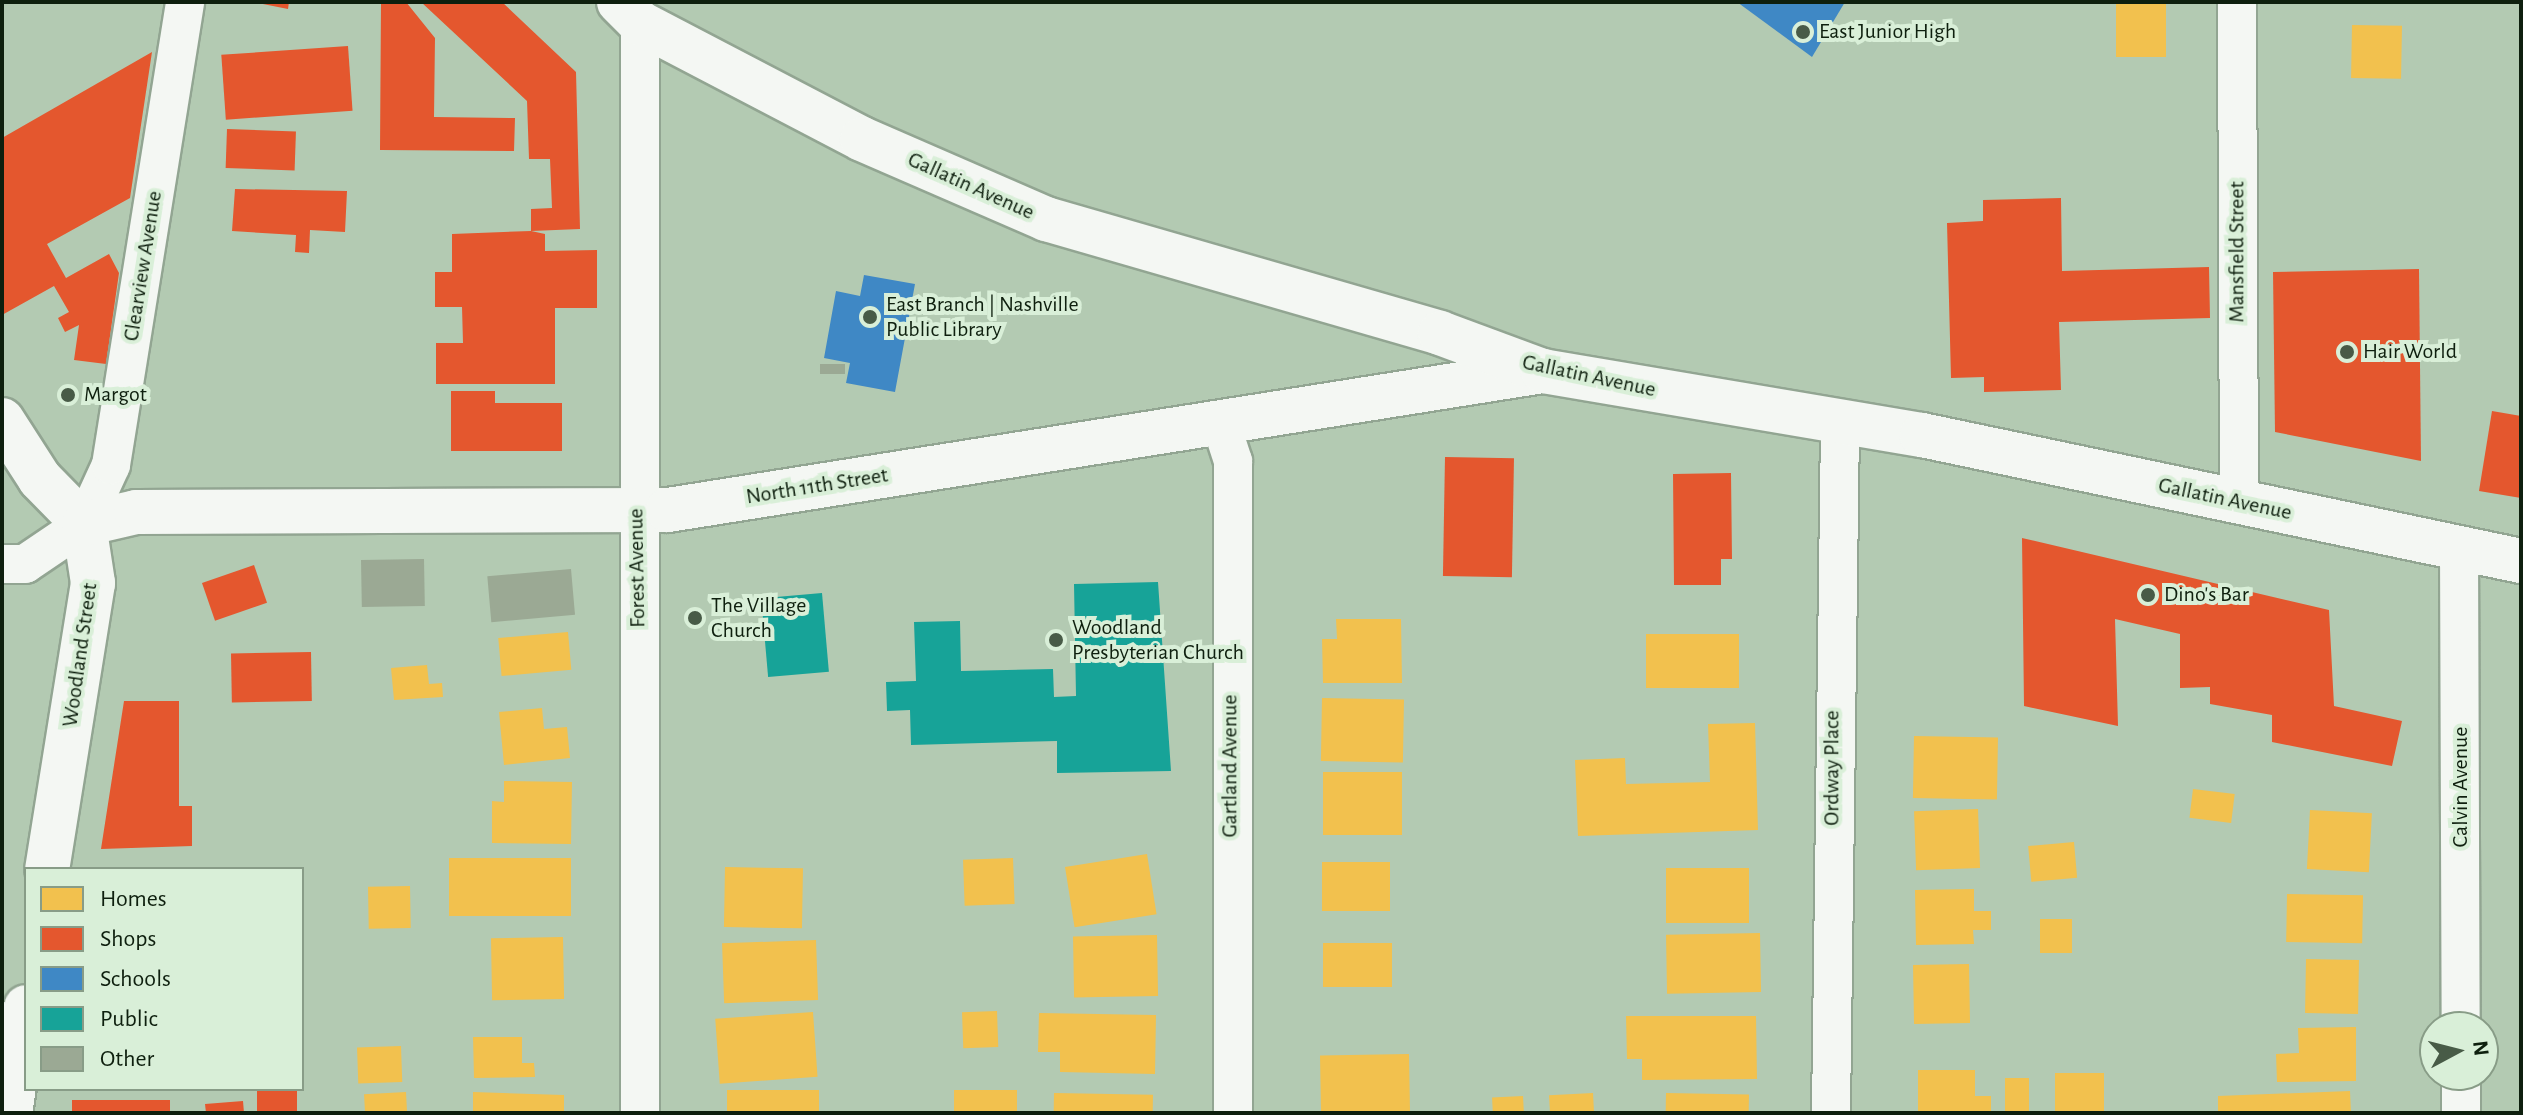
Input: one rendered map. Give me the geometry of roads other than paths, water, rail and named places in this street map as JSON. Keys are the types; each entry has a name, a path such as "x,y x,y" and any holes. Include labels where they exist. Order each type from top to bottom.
{"street":[{"name":"Clearview Avenue","path":"84,524 111,465 185,2"},
{"name":"Mansfield Street","path":"2237,2 2239,502"},
{"name":"Gallatin Avenue","path":"630,12 862,139 1046,219 1440,333 1543,371 1840,423 2521,561"},
{"name":"Forest Avenue","path":"630,12 640,1113"},
{"name":"North 11th Street","path":"84,524 136,512 635,511 1543,371"},
{"path":"2,420 40,479 84,524 25,564 2,564"},
{"name":"Gartland Avenue","path":"1220,421 1233,461 1233,1113"},
{"name":"Ordway Place","path":"1831,1113 1840,423"},
{"name":"Woodland Street","path":"47,867 93,583 84,524"},
{"name":"Calvin Avenue","path":"2459,548 2461,1011"},
{"path":"10,1113 24,1020"},
{"path":"2461,1091 2461,1113"}],"place":[{"name":"East Junior High","path":"1803,32"},
{"name":"East Branch | Nashville Public Library","path":"870,317"},
{"name":"Hair World","path":"2347,352"},
{"name":"Margot","path":"68,395"},
{"name":"Dino's Bar","path":"2148,595"},
{"name":"The Village Church","path":"695,618"},
{"name":"Woodland Presbyterian Church","path":"1056,640"}]}
